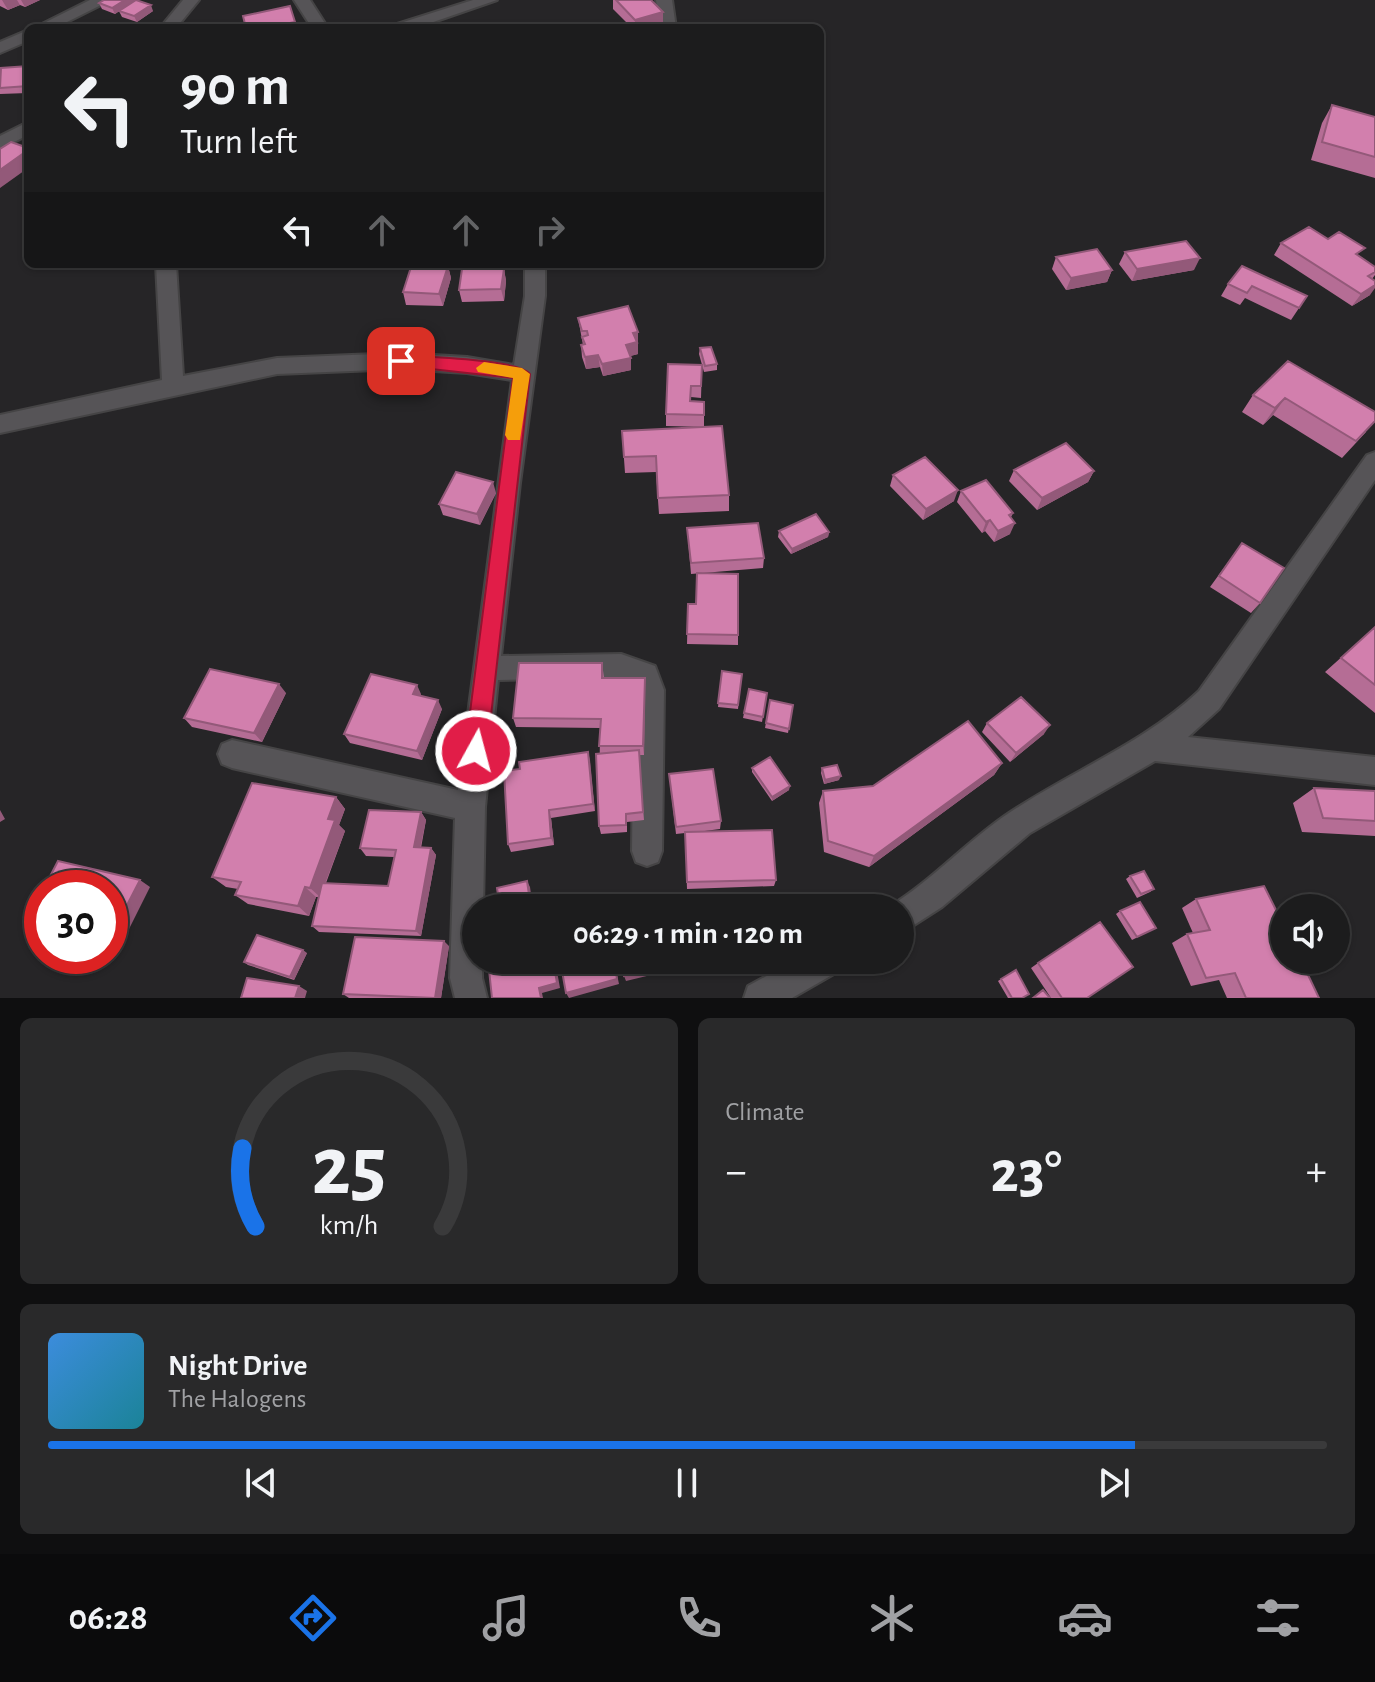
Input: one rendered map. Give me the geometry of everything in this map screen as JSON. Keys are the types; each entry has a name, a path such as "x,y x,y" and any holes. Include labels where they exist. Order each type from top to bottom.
{"street":[{"path":"51,24 103,0"},
{"path":"171,24 191,0"},
{"path":"302,0 317,24"},
{"path":"413,24 489,0"},
{"path":"664,0 667,24"},
{"path":"0,48 24,37"},
{"path":"0,144 24,129"},
{"path":"166,268 173,386"},
{"path":"471,998 466,978 470,807 522,374 535,296 535,268"},
{"path":"0,424 277,366 401,361 467,365 522,374"},
{"path":"914,907 1019,823 1154,747 1187,724 1209,700 1375,461"},
{"path":"486,668 621,666 645,675 650,690 647,851"},
{"path":"1154,747 1375,771"},
{"path":"232,754 470,807"},
{"path":"760,998 803,974"}],"building":[{"path":"104,0 125,0 112,8 99,3"},
{"path":"136,0 151,5 134,16 119,11"},
{"path":"616,0 651,0 663,12 635,20"},
{"path":"290,6 295,22 245,24 243,16"},
{"path":"24,66 24,86 0,88 1,68"},
{"path":"1332,105 1375,117 1375,157 1322,142"},
{"path":"11,142 24,147 24,153 0,170 0,149"},
{"path":"1309,227 1328,239 1339,232 1365,248 1356,254 1375,267 1375,272 1368,276 1375,281 1375,285 1361,294 1281,243"},
{"path":"1186,241 1200,258 1137,269 1125,252"},
{"path":"1097,249 1112,270 1071,278 1056,257"},
{"path":"1242,266 1307,296 1299,308 1252,286 1247,293 1228,284"},
{"path":"411,268 447,268 439,294 403,292"},
{"path":"462,269 504,269 501,289 459,290"},
{"path":"628,306 638,332 633,333 637,342 626,345 631,358 602,364 598,355 585,357 582,337 588,335 587,331 582,331 578,318"},
{"path":"711,347 717,364 705,366 700,348"},
{"path":"1288,361 1375,412 1375,421 1356,441 1285,398 1275,408 1253,395"},
{"path":"668,364 702,365 701,386 691,386 690,401 704,402 704,415 666,414"},
{"path":"722,426 729,495 658,498 656,456 624,457 622,431"},
{"path":"1066,443 1094,471 1042,498 1014,470"},
{"path":"925,457 958,490 926,509 893,475"},
{"path":"456,472 493,482 477,514 439,504"},
{"path":"986,480 1013,513 1009,515 1015,523 998,531 990,520 986,522 961,491"},
{"path":"816,514 829,532 792,549 779,531"},
{"path":"758,523 764,558 691,563 687,528"},
{"path":"1242,543 1284,568 1260,603 1219,576"},
{"path":"697,573 738,574 738,635 687,634 688,604 696,604"},
{"path":"1375,627 1375,685 1341,658"},
{"path":"519,663 602,663 602,678 645,678 643,746 599,746 601,719 513,718"},
{"path":"210,669 279,684 254,733 184,718"},
{"path":"722,671 742,674 738,705 718,703"},
{"path":"371,674 417,685 413,694 438,700 417,751 344,734"},
{"path":"749,689 767,693 763,717 744,713"},
{"path":"1021,697 1050,725 1016,753 987,723"},
{"path":"770,700 793,705 789,729 766,723"},
{"path":"968,721 1002,763 874,856 828,841 823,791 873,786"},
{"path":"639,750 643,812 626,814 626,825 599,826 596,754"},
{"path":"588,752 593,804 549,810 551,838 508,844 504,771 520,769 519,762"},
{"path":"770,757 790,786 772,797 752,768"},
{"path":"837,765 841,776 825,780 822,768"},
{"path":"713,769 721,821 676,827 669,774"},
{"path":"252,783 336,797 328,819 335,820 310,888 305,887 298,906 235,895 241,882 212,877"},
{"path":"1314,788 1375,791 1375,821 1323,818"},
{"path":"369,810 421,812 414,847 431,848 416,931 312,926 322,883 388,886 396,850 360,848"},
{"path":"772,830 776,880 687,882 685,832"},
{"path":"58,861 97,870 53,870"},
{"path":"1144,871 1154,889 1141,894 1130,876"},
{"path":"128,877 140,880 128,903"},
{"path":"527,881 529,894 498,894 497,888"},
{"path":"1264,886 1270,898 1270,974 1308,974 1319,998 1246,998 1235,973 1206,978 1187,934 1210,930 1196,899"},
{"path":"1140,902 1156,928 1137,937 1120,911"},
{"path":"1100,922 1133,967 1087,998 1062,998 1038,963"},
{"path":"257,935 303,950 290,977 244,962"},
{"path":"355,937 444,941 435,998 343,994"},
{"path":"1016,970 1029,994 1022,998 1012,998 1001,979"},
{"path":"489,974 555,974 557,983 539,988 541,998 492,998"},
{"path":"563,974 616,974 617,979 566,993"},
{"path":"247,978 299,986 295,998 241,998"},
{"path":"1043,990 1050,998 1033,998"}],"slow traffic":[{"path":"484,368 522,374 514,435"}],"route":[{"path":"401,361 467,365 522,374 476,751"}]}
